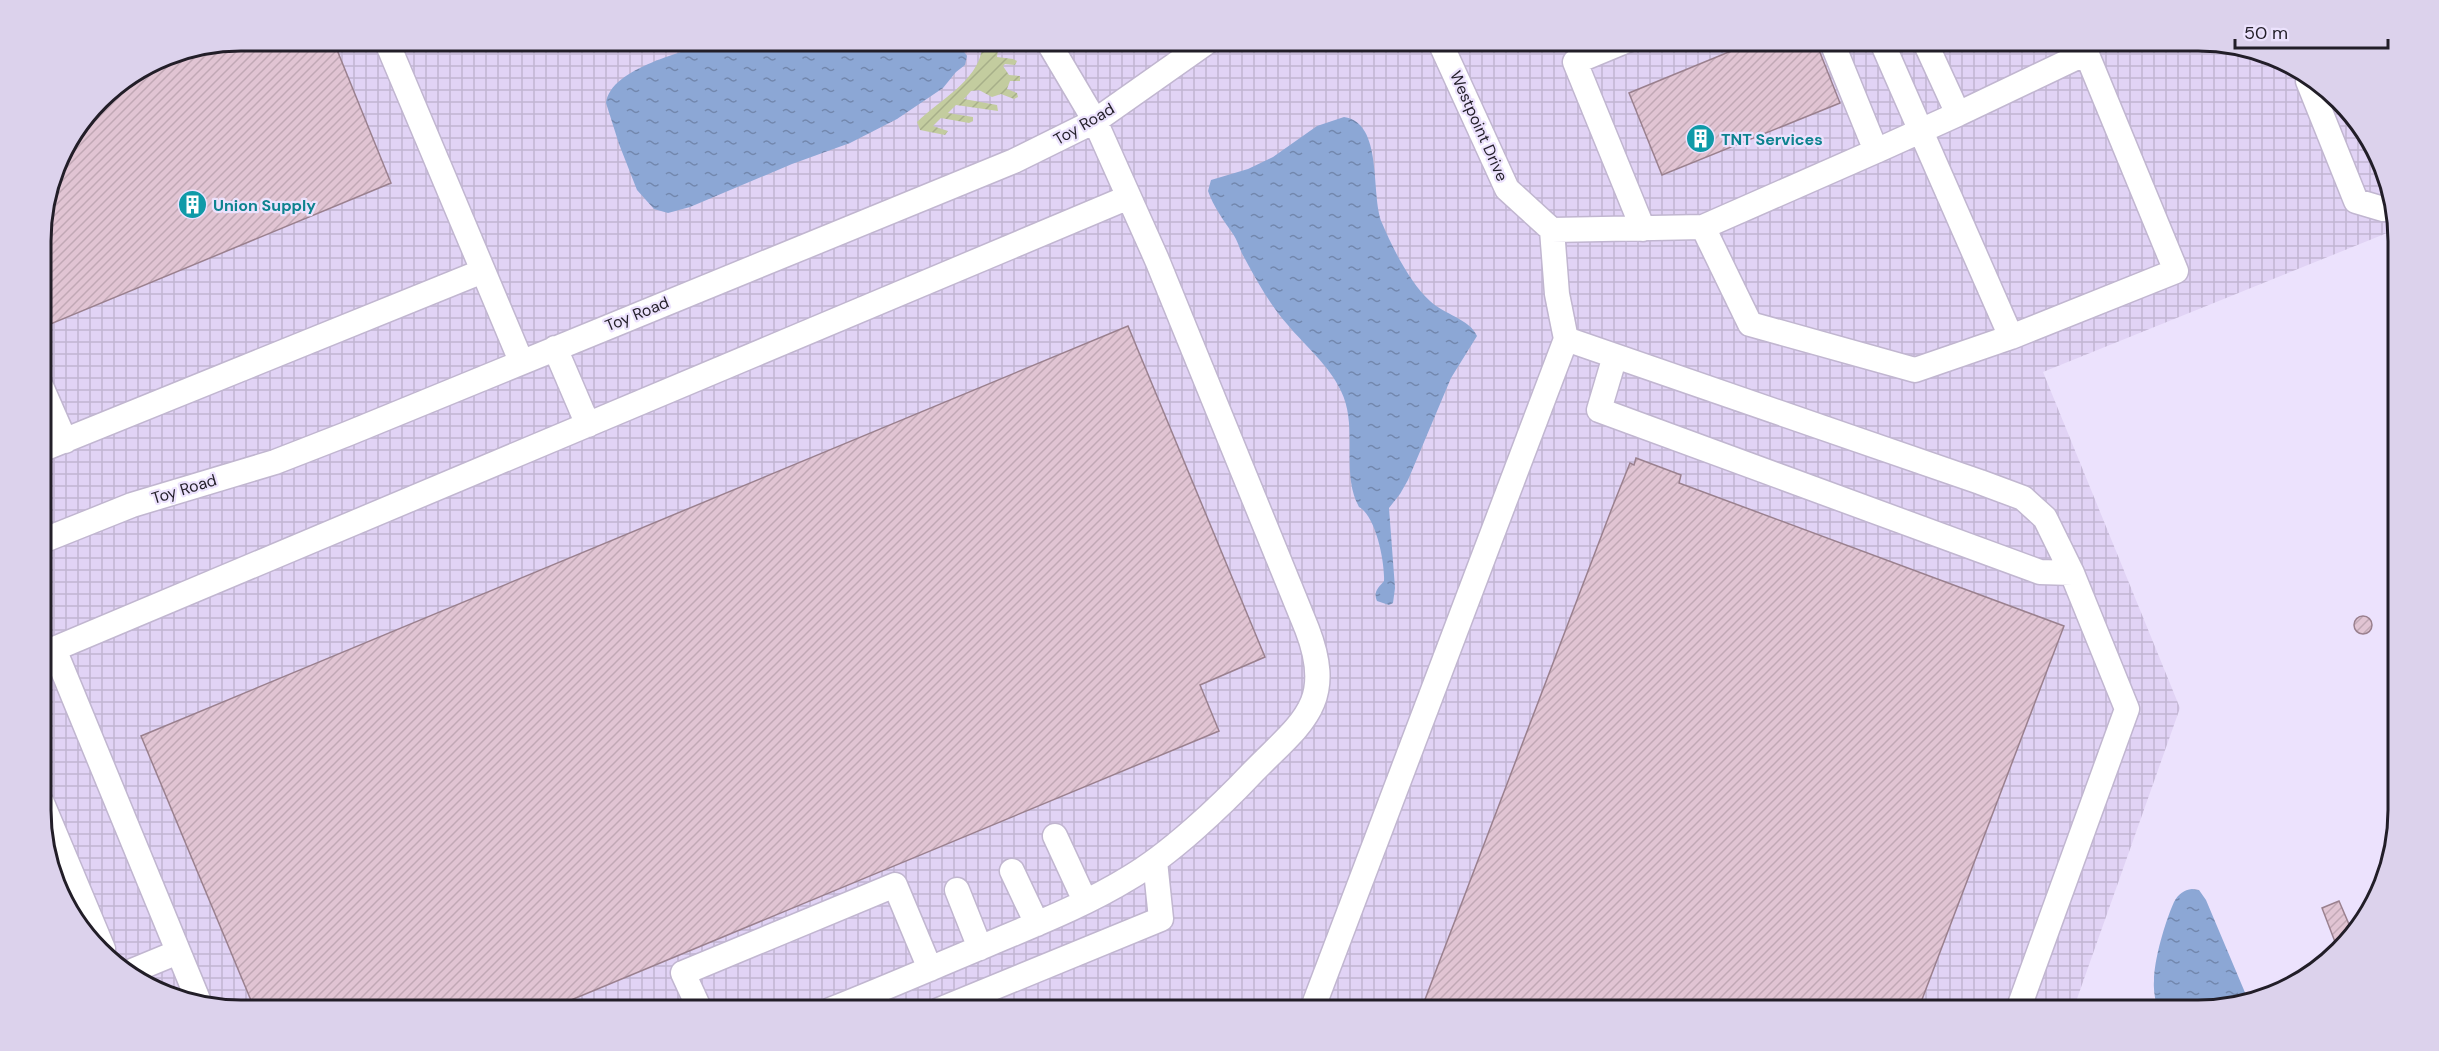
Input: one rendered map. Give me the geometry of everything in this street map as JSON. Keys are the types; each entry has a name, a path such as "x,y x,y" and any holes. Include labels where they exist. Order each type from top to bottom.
{"street":[{"path":"391,51 521,362"},
{"path":"854,1000 1036,924 1085,902 1129,878 1155,861 1234,792 1303,722 1313,706 1317,675 1313,646 1307,629 1157,260 1095,121 1054,51"},
{"name":"Toy Road","path":"51,537 132,505 275,462 1014,161 1095,121 1194,51"},
{"name":"Westpoint Drive","path":"1444,51 1507,189 1552,230"},
{"path":"1602,51 1575,62 1643,229"},
{"path":"1835,51 1876,151"},
{"path":"1886,51 2011,337"},
{"path":"1929,51 1958,114"},
{"path":"1316,1000 1566,339 1557,294 1552,230 1703,227 1958,114 2076,51"},
{"path":"1703,227 1750,324 1915,370 2011,337 2176,271 2085,51"},
{"path":"2311,88 2356,201 2385,209"},
{"path":"196,995 54,649 1129,197"},
{"path":"51,446 483,271"},
{"path":"1566,339 2023,498 2045,518 2072,573 2127,709 2022,1000"},
{"path":"555,348 588,425"},
{"path":"1615,356 1599,410 2040,572 2072,573"},
{"path":"51,409 65,441"},
{"path":"52,827 98,934"},
{"path":"1055,836 1085,902"},
{"path":"963,1000 1161,919 1155,861"},
{"path":"1012,871 1036,924"},
{"path":"695,1000 683,973 896,885 930,969"},
{"path":"957,890 980,948"},
{"path":"137,969 178,952"}],"shaded area":[{"path":"228,51 2211,51 2247,57 2271,65 2314,90 2349,125 2374,168 2382,192 2387,233 2043,372 2180,708 2077,1000 228,1000 192,994 146,975 125,961 107,944 90,926 76,905 57,859 51,810 51,228 57,192 65,168 90,125 125,90 168,65"}],"green space":[{"path":"982,51 998,51 997,57 1017,61 1015,65 1005,64 1003,66 1009,75 1020,76 1020,81 1010,81 1007,89 1017,93 1018,97 1014,99 1001,94 992,97 979,90 971,91 964,99 997,105 998,111 956,105 948,113 973,117 973,121 969,123 941,118 933,126 948,131 945,135 920,130 917,122 956,90 979,61"}],"water":[{"path":"684,51 964,51 967,56 965,65 943,88 897,119 850,143 792,164 690,207 668,213 654,209 637,190 606,103 611,90 621,80 635,70"},
{"path":"1344,117 1357,122 1365,132 1374,161 1382,223 1402,264 1415,285 1435,306 1469,325 1477,336 1451,378 1408,480 1389,508 1395,588 1393,603 1389,605 1377,601 1376,598 1377,590 1384,581 1383,563 1375,530 1365,512 1359,507 1354,493 1350,465 1349,420 1341,391 1323,364 1269,301 1208,191 1211,180 1248,169 1273,157 1317,126"},
{"path":"2186,890 2199,890 2206,900 2246,994 2211,1000 2156,1000 2154,972 2164,930 2176,899"}],"building":[{"name":"Union Supply","path":"228,51 337,51 391,183 51,324 51,228 57,192 65,168 90,125 116,98 146,76 168,65"},
{"name":"TNT Services","path":"1731,51 1819,51 1840,103 1662,175 1629,93"},
{"path":"1128,326 1265,657 1200,685 1219,731 571,1000 251,1000 141,736"},
{"path":"1636,458 1681,475 1679,483 2064,626 1922,1000 1425,1000 1612,508 1630,463 1634,465"},
{"path":"2363,616 2369,619 2372,625 2369,631 2363,634 2357,631 2354,625 2357,619"},
{"path":"2339,901 2349,925 2335,941 2322,908"}],"place":[{"name":"TNT Services","path":"1700,139"},
{"name":"Union Supply","path":"192,205"}]}
